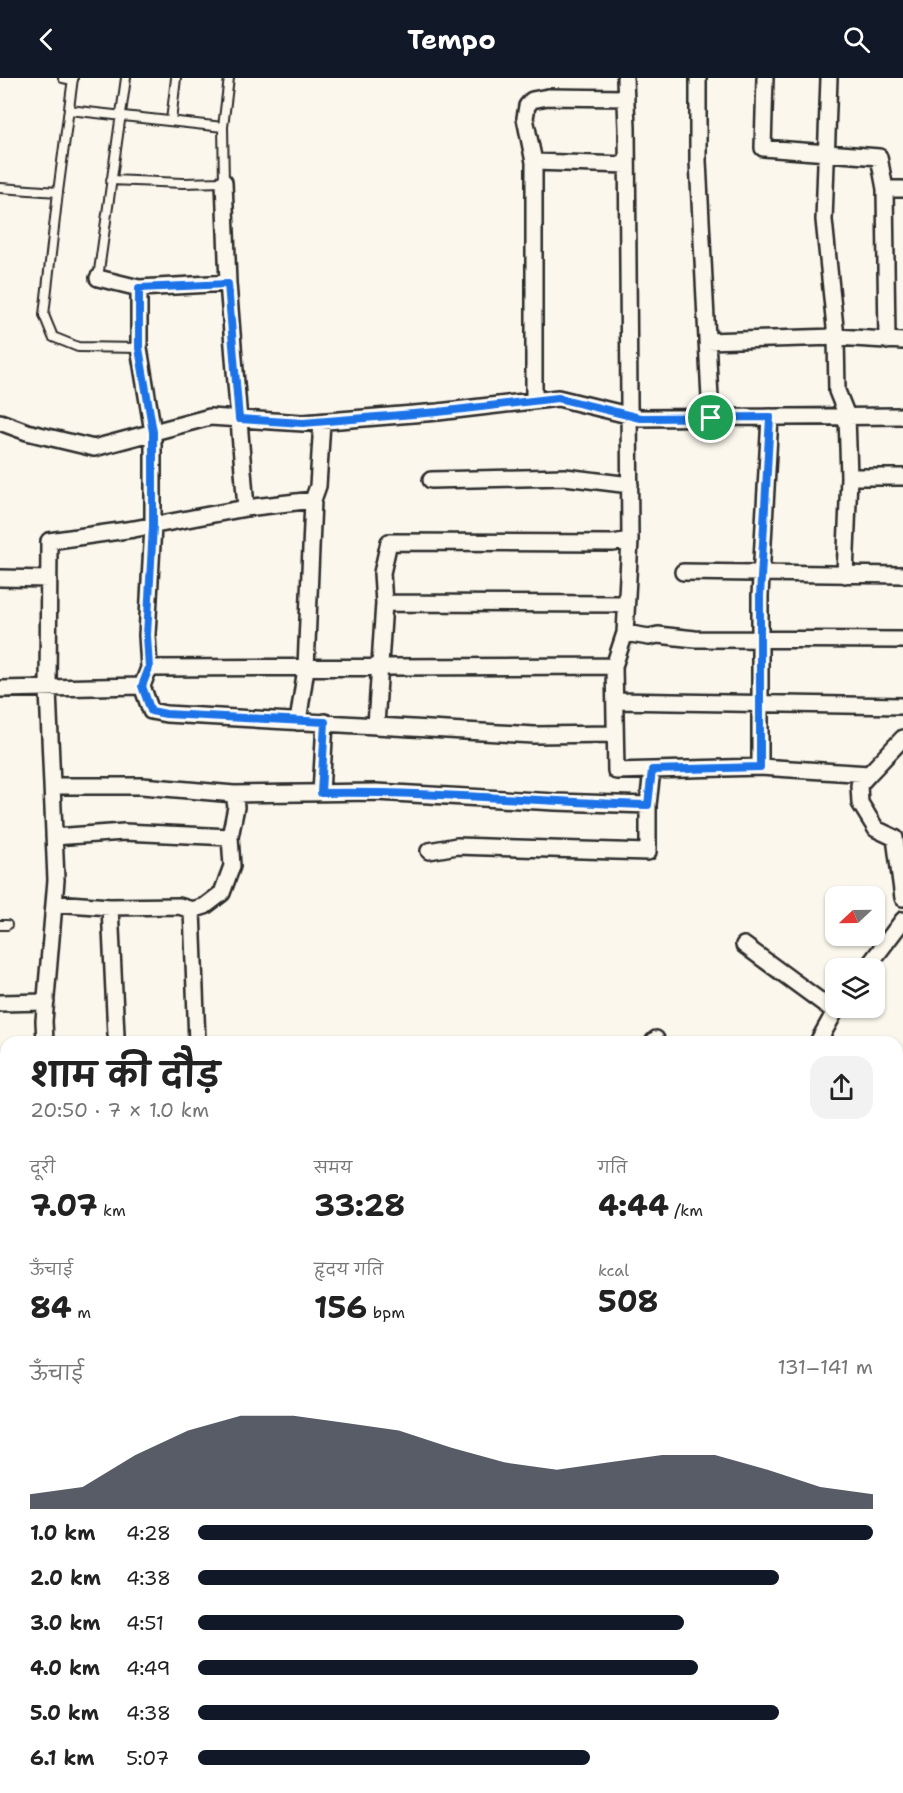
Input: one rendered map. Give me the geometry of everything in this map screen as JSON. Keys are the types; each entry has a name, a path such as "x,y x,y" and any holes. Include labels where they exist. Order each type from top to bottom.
{"street":[{"path":"625,78 630,540 625,633 614,666 616,771 760,767 870,774"},
{"path":"698,78 698,161 711,418"},
{"path":"765,78 763,148 879,158 885,189 887,341"},
{"path":"829,78 824,220 836,337 837,391 848,416 849,477 845,574"},
{"path":"534,400 534,162 525,118 526,106 532,100 548,97 626,98"},
{"path":"534,162 627,165"},
{"path":"224,182 228,284 246,508"},
{"path":"885,189 903,189"},
{"path":"98,278 139,288 228,284"},
{"path":"139,288 139,348 153,432 153,526 147,635 149,668 142,686 151,711 166,714 534,735 615,734"},
{"path":"707,340 836,337 903,341"},
{"path":"0,422 27,432 94,448 210,417 303,423 322,422 558,398 640,418 903,416"},
{"path":"760,767 761,573 770,417"},
{"path":"298,722 306,668 313,500 318,486 322,422"},
{"path":"432,480 565,477 630,485"},
{"path":"849,477 903,477"},
{"path":"45,1036 56,880 48,690 49,541 153,526 246,508 313,500"},
{"path":"376,725 384,603 382,573 389,542 613,543 630,540"},
{"path":"683,572 903,575"},
{"path":"0,578 49,579"},
{"path":"384,603 626,604"},
{"path":"625,633 649,637 658,635 695,639 903,640"},
{"path":"149,668 614,666"},
{"path":"0,689 48,690 142,686"},
{"path":"615,701 903,706"},
{"path":"321,793 325,722"},
{"path":"903,738 859,785 860,803 876,829 895,838 903,898"},
{"path":"429,851 457,846 648,852 648,805 652,770"},
{"path":"52,786 142,786 234,794 376,792 648,805"},
{"path":"54,903 110,908 179,906 192,910 205,906 222,893 232,866 230,837 236,807 234,794"},
{"path":"54,837 124,832 230,837"},
{"path":"110,908 116,1035"},
{"path":"192,910 197,1036"},
{"path":"874,958 903,920"},
{"path":"744,945 825,1002"},
{"path":"0,1003 46,1002"},
{"path":"821,1036 832,1018"}],"lane":[{"path":"63,78 73,79 45,315 53,337 78,347 139,348"},
{"path":"98,278 126,78"},
{"path":"171,121 176,78"},
{"path":"111,180 224,182 223,127 229,78"},
{"path":"69,110 223,127"},
{"path":"0,188 58,192"}],"route":[{"path":"228,284 239,419 303,423 438,412 558,398 640,418 711,418 770,417 760,596 760,767 652,770 648,805 376,792 321,793 325,722 166,714 151,711 142,686 149,668 147,635 153,526 153,432 139,348 139,288 228,284"}]}
